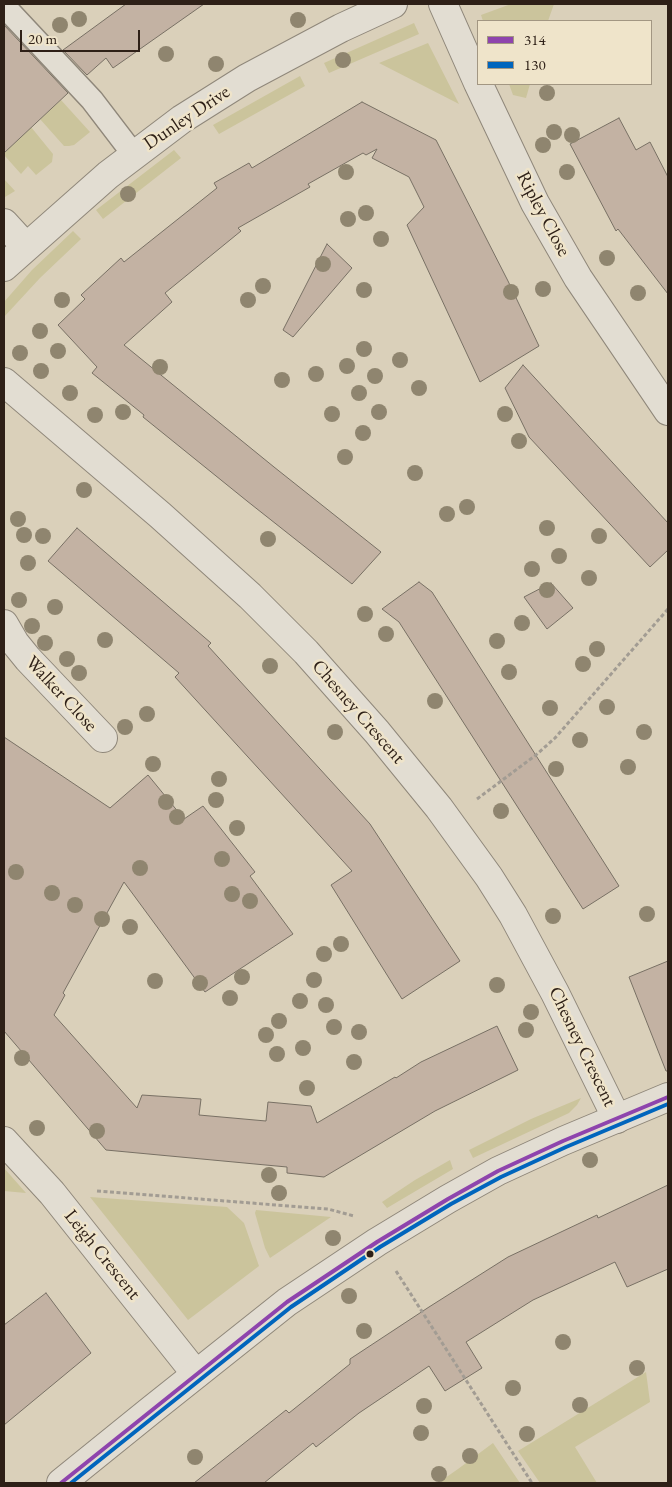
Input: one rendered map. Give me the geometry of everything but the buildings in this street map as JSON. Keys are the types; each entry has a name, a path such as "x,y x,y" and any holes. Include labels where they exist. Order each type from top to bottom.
{"street":[{"name":"Dunley Drive","path":"4,267 108,175 182,119 238,83 341,28 393,4"},
{"name":"Ripley Close","path":"443,4 477,81"},
{"name":"Ripley Close","path":"479,85 535,203 578,278 668,411"},
{"path":"4,223 26,247"},
{"name":"Chesney Crescent","path":"4,382 160,515 250,596 334,682 377,732 448,820 489,877 517,922 555,993 617,1119"},
{"name":"Walker Close","path":"4,624 15,643 28,659 103,738"},
{"path":"61,1483 287,1302 387,1235 498,1171 563,1141 668,1097"},
{"name":"Leigh Crescent","path":"4,1141 54,1195 196,1374"}],"lane":[{"path":"4,6 92,100 134,155"}],"path":[{"path":"448,820 536,755 555,738 668,609"},
{"path":"54,1195 93,1191 328,1209 387,1235 532,1483"}],"shaded area":[{"path":"511,4 554,4 548,20 483,20 481,15"},
{"path":"414,23 419,34 329,73 324,63"},
{"path":"428,43 459,104 379,63"},
{"path":"300,76 305,86 219,134 213,125"},
{"path":"509,85 530,85 526,98 513,95"},
{"path":"61,100 90,132 74,145 64,146 40,119"},
{"path":"31,127 53,154 52,162 36,175 28,166 21,174 4,155 4,140 10,147"},
{"path":"174,150 181,158 103,219 96,210"},
{"path":"4,179 15,191 5,197 4,196"},
{"path":"73,231 81,239 40,278 4,317 4,302 32,270"},
{"path":"581,1098 569,1113 473,1158 469,1150 531,1119"},
{"path":"450,1160 453,1169 387,1208 382,1202 415,1180"},
{"path":"4,1168 26,1193 4,1191"},
{"path":"90,1197 227,1207 244,1223 259,1266 188,1320"},
{"path":"256,1210 331,1217 270,1258 265,1248 255,1213"},
{"path":"646,1372 650,1402 575,1447 597,1483 540,1483 518,1451"},
{"path":"493,1443 520,1483 438,1483 458,1469"}],"transit line":[{"name":"314","path":"61,1483 287,1302 377,1242 498,1171 563,1141 668,1097"},
{"name":"130","path":"71,1483 291,1307 380,1247 451,1204 501,1177 668,1104"}]}
